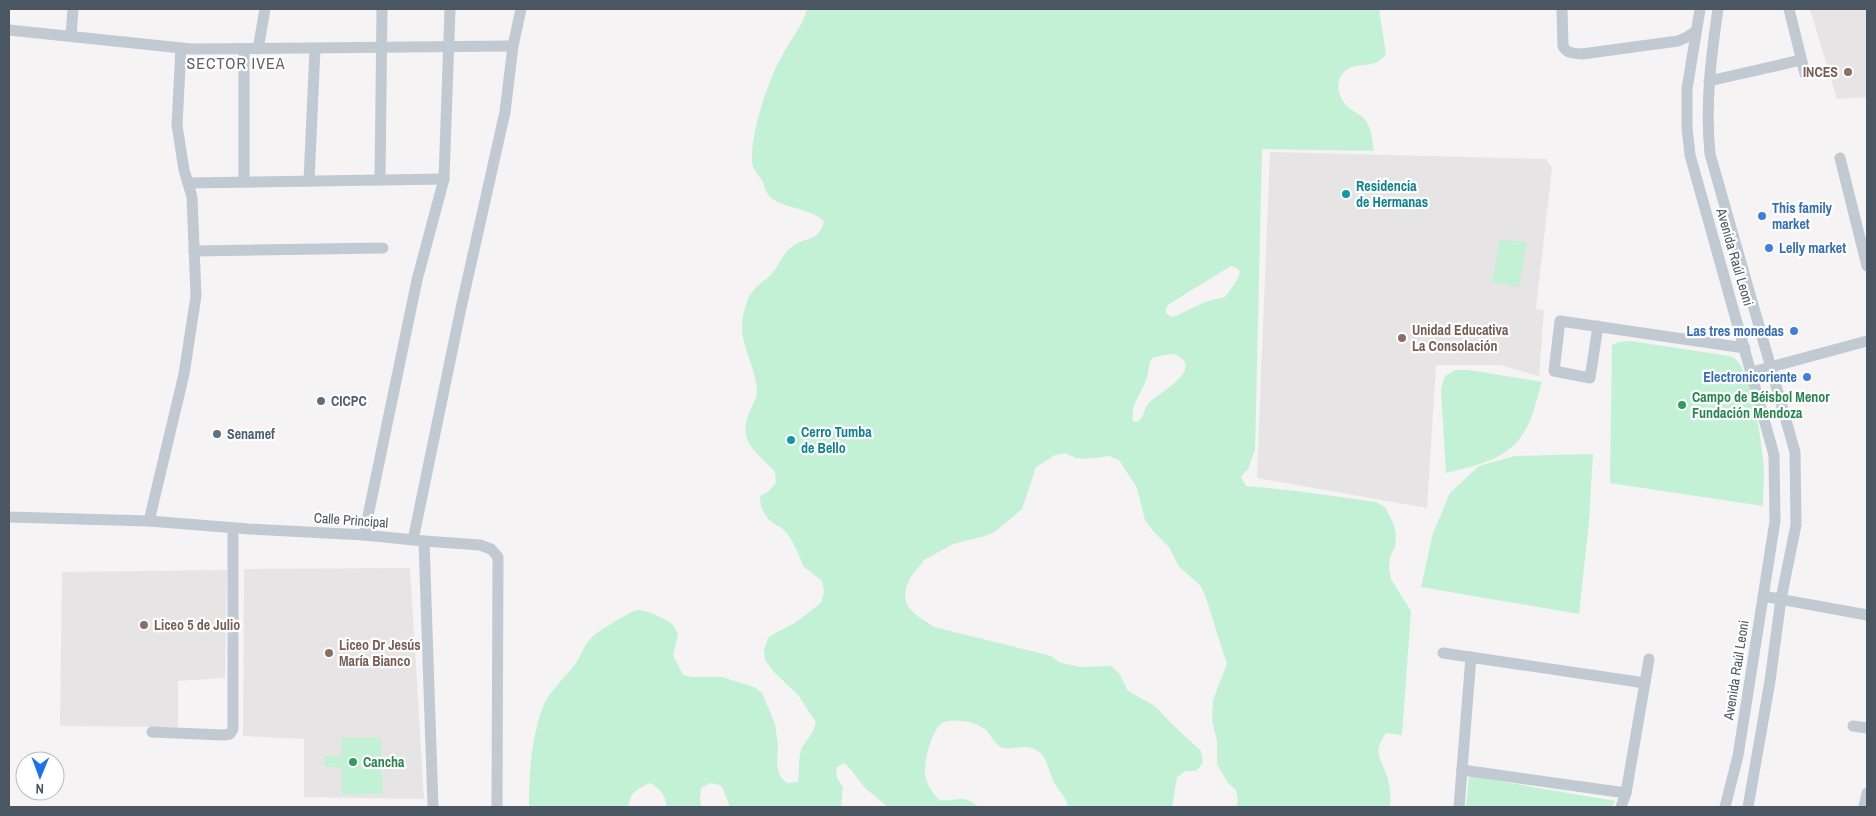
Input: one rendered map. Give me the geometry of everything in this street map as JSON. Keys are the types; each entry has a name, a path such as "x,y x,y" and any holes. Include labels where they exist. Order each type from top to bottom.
{"street":[{"path":"71,36 73,9"},
{"path":"258,49 265,9"},
{"path":"380,180 382,9"},
{"path":"364,535 417,280 444,179 450,9"},
{"path":"433,807 417,515 460,308 505,112 521,9"},
{"path":"1562,9 1563,46 1565,51 1570,53 1582,54 1678,41 1687,38 1696,31"},
{"name":"Avenida Raúl Leoni","path":"1700,9 1687,89 1687,128 1692,162 1774,455 1775,521 1738,756 1725,807"},
{"name":"Avenida Raúl Leoni","path":"1718,9 1709,80 1707,126 1711,158 1795,452 1796,525 1748,807"},
{"path":"1788,9 1805,74"},
{"path":"9,30 181,48 514,46"},
{"path":"149,521 184,374 196,296 192,197 177,125 181,48"},
{"path":"309,181 315,48"},
{"path":"244,49 244,182"},
{"path":"1709,80 1801,60"},
{"path":"1692,162 1711,158"},
{"path":"1840,158 1862,228 1867,266"},
{"path":"188,183 444,179"},
{"path":"194,251 384,248"},
{"path":"1598,326 1590,378 1554,371 1560,321 1598,326 1745,348"},
{"path":"1752,372 1867,341"},
{"name":"Calle Principal","path":"9,517 149,521 233,528 364,535 480,545 491,549 498,557 496,807"},
{"path":"152,732 223,735 230,734 233,729 233,528"},
{"path":"1763,596 1867,615"},
{"path":"1443,653 1645,682"},
{"path":"1459,807 1471,657"},
{"path":"1621,807 1626,793 1649,659"},
{"path":"1853,726 1867,728"},
{"path":"1462,770 1626,793"},
{"path":"1864,807 1867,792"}],"shaded area":[{"name":"INCES","path":"1810,9 1867,9 1867,97 1837,99"},
{"name":"Unidad Educativa La Consolación","path":"1270,152 1546,159 1552,168 1536,309 1544,310 1539,376 1500,365 1436,365 1427,508 1257,478"},
{"name":"Liceo Dr Jesús María Bianco","path":"410,568 424,799 304,797 304,739 243,736 244,569"},
{"name":"Liceo 5 de Julio","path":"227,570 225,678 178,681 178,727 60,726 62,572"}],"green space":[{"path":"807,9 1379,9 1386,54 1377,62 1347,69 1341,76 1338,85 1338,90 1345,103 1368,124 1374,151 1262,149 1255,450 1248,469 1241,477 1246,486 1376,502 1385,507 1394,525 1396,535 1395,547 1390,557 1389,568 1391,579 1411,611 1402,735 1386,733 1378,751 1389,782 1390,807 1236,807 1238,801 1236,790 1228,783 1217,764 1217,741 1212,720 1213,700 1227,664 1205,595 1200,585 1179,567 1169,547 1145,520 1137,488 1119,460 1109,456 1086,459 1076,458 1065,453 1055,455 1036,467 1022,509 996,531 985,536 953,544 924,560 910,578 906,588 905,599 909,608 916,615 934,627 1051,656 1059,662 1079,667 1111,666 1119,673 1128,691 1155,706 1201,751 1203,763 1196,771 1186,771 1177,777 1172,807 1068,807 1065,798 1052,779 1047,763 1037,750 1027,747 1001,747 994,742 981,726 954,720 942,723 935,732 929,746 926,761 925,773 927,781 939,800 963,799 979,807 888,807 864,787 844,763 836,768 837,778 843,787 841,805 844,807 730,807 722,786 711,783 701,788 701,807 667,807 662,793 650,783 635,792 628,807 529,807 533,745 538,721 548,697 574,666 592,637 614,622 637,610 655,615 674,626 678,634 673,655 683,675 692,677 722,677 754,687 762,693 775,724 778,746 777,766 780,776 787,783 798,782 801,750 813,731 816,722 798,695 774,672 765,660 764,650 768,638 795,623 821,603 824,592 822,581 803,566 789,536 782,528 770,520 762,508 760,496 769,491 776,483 775,472 750,446 745,431 746,422 756,398 757,390 756,380 744,342 742,323 747,301 759,284 770,276 789,249 798,243 816,236 822,228 824,221 817,216 785,205 772,198 766,192 763,182 752,165 754,136 766,93 776,67","holes":["1231,266 1237,268 1240,272 1236,282 1225,297 1205,302 1176,316 1171,317 1166,313 1166,308 1169,304","1174,354 1183,360 1186,366 1183,373 1178,380 1149,403 1140,420 1133,422 1133,409 1145,383 1152,358"]},
{"path":"1500,239 1527,243 1519,287 1492,282"},
{"name":"Campo de Béisbol Menor Fundación Mendoza","path":"1630,341 1730,356 1740,364 1750,389 1760,437 1764,471 1763,506 1610,483 1612,345"},
{"path":"1456,370 1469,370 1542,382 1534,411 1527,427 1512,447 1503,454 1482,463 1446,473 1441,389 1445,376"},
{"path":"1593,454 1589,521 1579,614 1421,587 1433,533 1450,493 1479,466 1515,456"},
{"name":"Cancha","path":"341,738 381,738 382,794 342,794 341,767 325,767 325,756 341,756"},
{"path":"1469,776 1615,801 1612,807 1466,807"}],"place":[{"name":"INCES","path":"1848,72"},
{"name":"Residencia de Hermanas","path":"1346,194"},
{"name":"This family market","path":"1762,216"},
{"name":"Lelly market","path":"1769,248"},
{"name":"Las tres monedas","path":"1794,331"},
{"name":"Unidad Educativa La Consolación","path":"1402,338"},
{"name":"Electronicoriente","path":"1807,377"},
{"name":"CICPC","path":"321,401"},
{"name":"Campo de Béisbol Menor Fundación Mendoza","path":"1682,405"},
{"name":"Senamef","path":"217,434"},
{"name":"Cerro Tumba de Bello","path":"791,440"},
{"name":"Liceo 5 de Julio","path":"144,625"},
{"name":"Liceo Dr Jesús María Bianco","path":"329,653"},
{"name":"Cancha","path":"353,762"}],"district":[{"name":"SECTOR IVEA","path":"236,63"}]}
